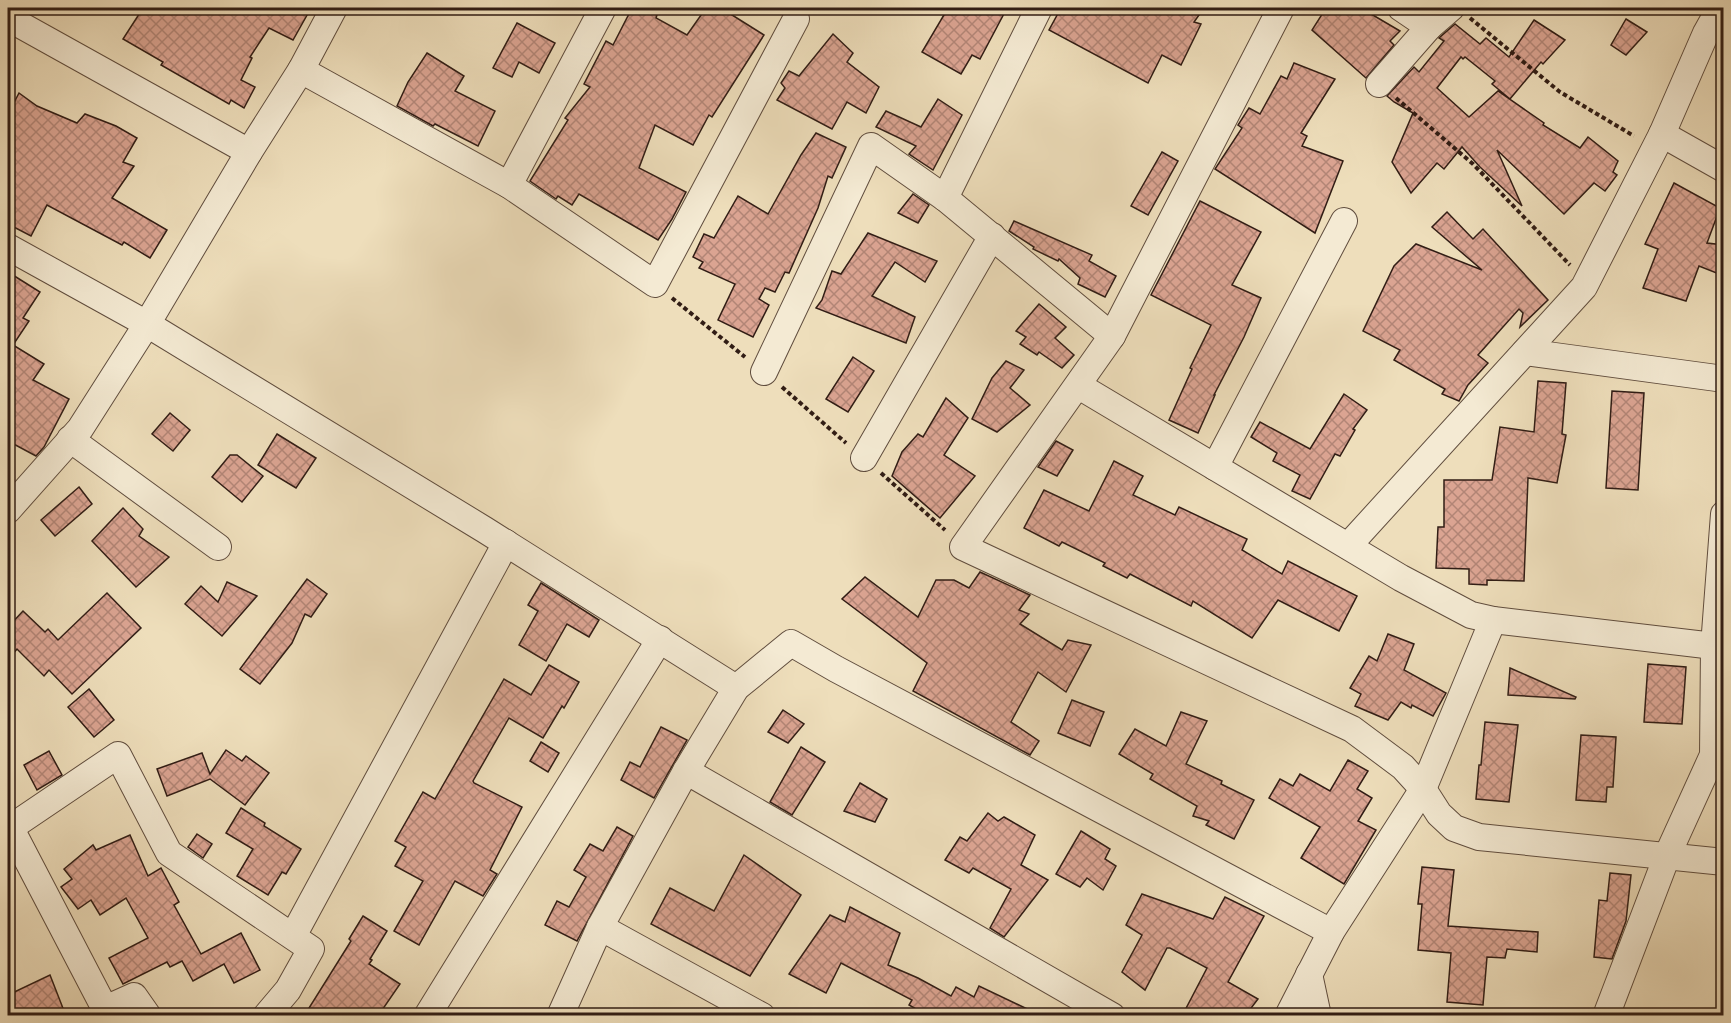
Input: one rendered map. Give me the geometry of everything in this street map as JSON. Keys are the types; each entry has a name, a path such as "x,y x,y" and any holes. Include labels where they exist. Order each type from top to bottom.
{"street":[{"path":"8,510 80,429 147,324 249,152 301,70 334,8"},
{"path":"509,185 603,8"},
{"path":"945,198 1039,8"},
{"path":"1281,8 1112,336 1079,386 963,547 1352,729 1403,767 1423,789 1439,814 1454,828 1479,837 1724,862"},
{"path":"1401,8 1429,27"},
{"path":"1348,546 1587,282 1658,141 1706,33 1720,8"},
{"path":"1379,84 1429,27 1459,11"},
{"path":"8,18 249,152"},
{"path":"301,70 509,185 655,284 796,19"},
{"path":"1658,141 1724,169"},
{"path":"764,372 871,146 945,198 1112,336"},
{"path":"1215,467 1344,221"},
{"path":"864,458 992,236"},
{"path":"8,247 147,324 506,543 736,688"},
{"path":"1525,352 1724,379"},
{"path":"1079,386 1401,578 1471,615 1493,620 1714,646"},
{"path":"70,439 218,547"},
{"path":"1606,1016 1667,856 1713,755 1714,646 1724,514"},
{"path":"293,936 506,543"},
{"path":"1288,1016 1331,932 1423,789 1493,620"},
{"path":"427,1016 660,639"},
{"path":"560,1016 600,927 686,771 736,688 791,643 1331,932"},
{"path":"148,1016 134,996 99,1012 9,826 118,755 168,853 311,949 288,990 266,1016"},
{"path":"686,771 1112,1016"},
{"path":"600,927 762,1016"},
{"path":"1309,974 1318,1016"}],"path":[{"path":"1459,11 1560,93 1658,141"},
{"path":"1379,84 1473,164 1587,282"},
{"path":"655,284 764,372 963,547"}],"building":[{"path":"143,8 311,8 293,40 269,28 250,57 252,58 241,80 255,87 244,108 231,100 229,104 161,65 163,62 123,39"},
{"path":"632,8 641,8 657,15 656,18 687,35 706,8 721,8 764,35 712,117 709,115 693,145 655,125 639,168 686,192 658,240 579,194 572,205 558,196 556,199 530,181 568,120 565,118 590,87 584,84 606,41 613,45"},
{"path":"948,8 1007,8 980,59 972,55 961,74 922,52"},
{"path":"1061,8 1204,8 1194,22 1201,24 1181,65 1162,55 1148,83 1049,30"},
{"path":"1326,8 1361,8 1400,31 1390,41 1394,45 1366,78 1312,30"},
{"path":"1626,19 1647,32 1626,55 1611,45"},
{"path":"1534,20 1565,40 1543,64 1541,62 1510,99 1492,84 1495,81 1465,57 1463,59 1461,57 1437,88 1469,117 1498,91 1544,123 1543,125 1580,148 1588,137 1618,161 1613,172 1617,175 1605,191 1594,183 1564,214 1497,150 1522,206 1462,147 1444,169 1437,163 1411,193 1392,162 1413,113 1387,96 1414,67 1419,72 1444,41 1439,38 1455,24 1480,44 1486,38 1509,57"},
{"path":"517,23 555,43 539,73 519,62 512,77 493,68"},
{"path":"833,34 853,53 847,62 879,87 866,113 847,102 832,129 777,100 785,88 781,83 789,71 799,76"},
{"path":"427,53 464,76 455,91 495,111 478,146 435,124 433,126 397,106 408,82"},
{"path":"1294,63 1335,79 1301,133 1307,136 1302,146 1343,161 1315,233 1215,169 1242,128 1238,125 1249,108 1260,114 1281,76 1287,79"},
{"path":"19,93 37,106 77,123 85,114 116,126 137,138 123,162 134,166 112,198 167,230 150,258 124,242 122,245 47,205 31,236 8,224 8,114"},
{"path":"938,99 962,115 933,170 909,154 916,146 876,127 886,111 921,127"},
{"path":"816,133 846,147 832,178 828,176 818,208 789,273 785,272 775,292 765,288 759,299 769,305 753,337 718,320 735,284 699,268 703,262 693,257 704,234 714,238 738,196 768,214"},
{"path":"1162,152 1178,161 1148,215 1131,206"},
{"path":"1674,183 1720,208 1707,243 1724,245 1724,276 1699,266 1686,301 1643,288 1658,249 1645,244"},
{"path":"913,194 929,205 918,223 898,213"},
{"path":"1200,201 1261,232 1232,285 1261,298 1198,433 1169,420 1192,369 1190,368 1211,325 1151,295"},
{"path":"1447,212 1473,239 1483,229 1548,300 1520,327 1523,313 1519,309 1478,355 1488,363 1468,385 1459,401 1442,394 1445,389 1394,360 1400,350 1363,331 1394,266 1416,244 1482,270 1432,227"},
{"path":"1014,221 1092,255 1089,261 1116,276 1105,297 1078,284 1080,278 1059,259 1058,261 1033,249 1034,247 1009,231"},
{"path":"868,233 937,261 925,282 895,262 872,296 915,317 906,343 816,308 822,300 832,271 841,274"},
{"path":"8,272 40,292 23,318 29,321 13,345 44,364 33,380 69,399 44,447 36,456 8,441"},
{"path":"1039,304 1066,327 1055,338 1074,355 1062,368 1039,352 1037,355 1020,344 1026,337 1016,331"},
{"path":"853,357 874,371 848,412 826,399"},
{"path":"1006,361 1024,370 1010,388 1030,405 997,432 972,419 992,378"},
{"path":"1538,381 1566,383 1562,434 1566,435 1557,483 1528,478 1524,581 1487,580 1487,585 1469,584 1469,569 1436,568 1438,527 1444,527 1444,480 1492,480 1500,427 1534,432"},
{"path":"1612,391 1644,393 1638,490 1606,488"},
{"path":"1344,394 1367,410 1353,429 1355,430 1340,456 1335,454 1310,499 1292,491 1300,475 1273,461 1277,453 1251,437 1260,422 1310,449"},
{"path":"946,398 968,418 944,455 975,476 940,518 892,476 902,452 918,434 923,437"},
{"path":"170,413 190,430 173,451 152,434"},
{"path":"277,434 316,458 296,488 258,465"},
{"path":"1056,441 1073,450 1057,476 1038,467"},
{"path":"230,455 237,455 263,476 242,502 212,477"},
{"path":"1114,461 1143,476 1133,495 1175,515 1179,507 1247,539 1242,550 1282,574 1288,561 1357,596 1339,631 1278,600 1252,638 1193,601 1191,606 1130,574 1127,578 1103,566 1105,563 1062,542 1059,546 1024,528 1044,490 1089,511"},
{"path":"79,487 92,504 55,536 41,520"},
{"path":"123,508 143,529 139,536 169,557 136,587 92,541"},
{"path":"980,572 1030,595 1019,610 1029,614 1020,624 1062,650 1068,640 1091,645 1066,692 1038,672 1011,722 1039,741 1030,755 913,691 927,663 842,599 865,577 918,617 936,580 954,580 969,588"},
{"path":"307,579 327,594 311,617 305,614 292,643 260,684 240,669"},
{"path":"227,582 257,596 222,636 185,604 201,586 218,602"},
{"path":"541,583 599,620 589,637 567,624 546,661 519,645 538,611 528,605"},
{"path":"107,593 141,628 72,694 49,670 44,676 17,649 8,660 8,627 23,611 45,632 48,629 58,640"},
{"path":"1388,634 1414,644 1404,670 1446,693 1433,716 1401,702 1388,720 1355,706 1361,694 1350,688 1369,656 1377,661"},
{"path":"1648,664 1686,667 1682,724 1644,722"},
{"path":"549,665 579,682 564,708 562,706 543,738 509,718 473,781 522,807 490,870 497,874 483,896 455,881 419,945 394,931 423,881 395,866 406,847 395,841 423,792 435,799 504,679 531,695"},
{"path":"1510,668 1576,697 1575,699 1508,695"},
{"path":"89,689 114,720 94,737 68,707"},
{"path":"1072,700 1104,712 1090,746 1058,733"},
{"path":"783,710 804,724 788,743 768,732"},
{"path":"1181,712 1207,721 1186,764 1222,781 1221,784 1254,800 1234,839 1206,825 1209,821 1193,816 1197,806 1150,779 1153,774 1119,754 1135,729 1166,746"},
{"path":"1485,722 1518,725 1509,802 1476,799"},
{"path":"661,727 687,740 654,798 621,780 630,762 640,767"},
{"path":"1581,735 1616,737 1613,787 1607,787 1606,802 1576,800"},
{"path":"541,742 559,753 548,772 530,761"},
{"path":"801,747 825,762 792,815 770,802"},
{"path":"226,750 242,761 246,756 269,773 245,805 210,779 167,796 157,769 202,753 210,774"},
{"path":"49,751 62,775 37,790 24,765"},
{"path":"1348,760 1368,771 1357,789 1372,798 1358,821 1376,830 1344,884 1301,858 1320,827 1269,798 1280,779 1293,786 1300,774 1330,791"},
{"path":"860,783 887,799 875,822 844,811"},
{"path":"241,808 265,823 264,826 301,849 286,874 282,872 268,895 237,876 253,849 226,833"},
{"path":"988,813 998,821 1004,817 1035,835 1021,865 1048,880 1004,937 990,928 1011,889 973,868 969,873 945,860 960,837 967,841"},
{"path":"617,827 633,836 577,941 545,925 557,901 569,907 586,877 574,870 590,844 603,851"},
{"path":"1081,831 1110,849 1105,859 1116,866 1103,890 1087,878 1080,887 1056,874"},
{"path":"197,834 212,844 203,858 188,847"},
{"path":"130,835 148,876 161,868 179,902 174,905 201,954 241,933 260,970 234,983 224,964 193,981 182,961 170,967 167,962 123,984 109,958 148,938 126,898 100,915 91,900 78,909 61,887 72,879 64,869 93,845 96,850"},
{"path":"744,855 801,895 750,976 651,924 670,888 714,911"},
{"path":"1422,867 1454,870 1448,926 1538,932 1537,952 1507,949 1505,958 1487,957 1483,1005 1447,1002 1451,953 1418,950 1422,904 1418,904"},
{"path":"1610,873 1631,875 1626,921 1612,959 1594,957 1599,900 1607,901"},
{"path":"1142,894 1213,919 1225,897 1264,916 1228,982 1258,999 1245,1016 1231,1016 1217,1009 1214,1016 1182,1016 1207,968 1170,948 1167,948 1145,990 1122,972 1142,935 1126,925"},
{"path":"850,907 900,933 888,965 951,996 956,987 974,997 979,986 1042,1016 928,1016 909,1005 912,1000 841,963 826,993 789,974 830,915 845,922"},
{"path":"363,916 387,931 369,964 400,984 378,1016 304,1016 351,941 349,939"},
{"path":"50,975 66,1016 13,1016 8,1004 8,995"}]}
